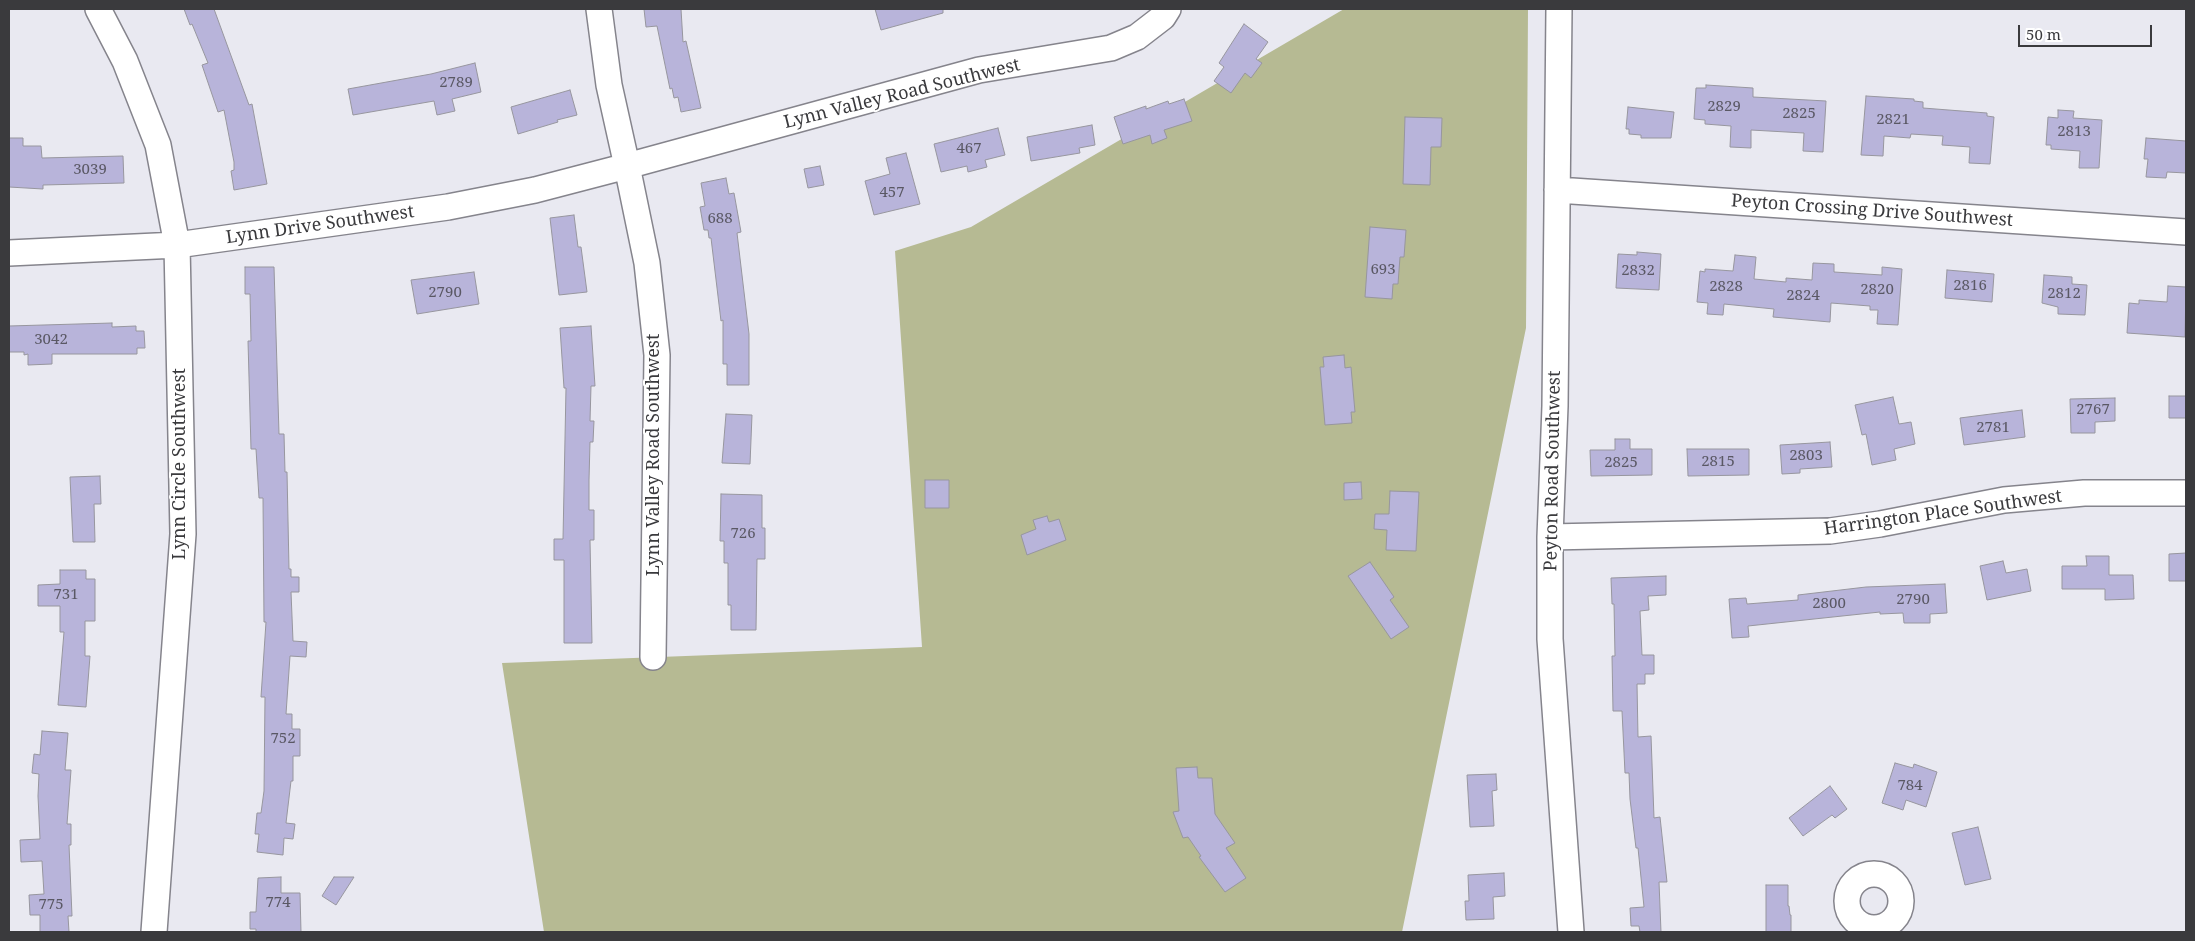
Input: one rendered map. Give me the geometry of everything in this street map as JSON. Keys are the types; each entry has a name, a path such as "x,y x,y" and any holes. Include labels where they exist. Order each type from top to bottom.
{"street":[{"name":"Lynn Circle Southwest","path":"98,9 125,61 158,145 177,245 183,534 154,932"},
{"name":"Lynn Valley Road Southwest","path":"599,9 609,85 647,263 657,356 654,657"},
{"name":"Lynn Valley Road Southwest","path":"627,166 979,70 1111,48 1137,37 1162,18 1168,9"},
{"name":"Peyton Road Southwest","path":"1559,9 1555,406 1550,537 1550,639 1571,932"},
{"name":"Lynn Drive Southwest","path":"9,253 177,245 448,207 535,190 627,166"},
{"name":"Peyton Crossing Drive Southwest","path":"1557,190 2186,232"},
{"name":"Harrington Place Southwest","path":"1550,537 1830,531 1880,524 2004,500 2084,493 2186,493"}],"green space":[{"path":"1344,9 1528,9 1526,328 1402,932 544,932 502,663 922,647 895,251 971,227"}],"building":[{"path":"184,9 214,9 249,105 252,104 267,184 234,190 231,171 234,170 234,162 224,110 218,112 202,65 208,63"},
{"path":"644,9 681,9 683,42 686,41 701,108 681,112 678,97 674,98 672,88 670,89 657,26 646,27"},
{"path":"875,9 943,9 943,13 881,30"},
{"path":"1244,24 1268,42 1256,59 1262,63 1251,78 1245,73 1231,93 1214,81 1224,67 1219,63"},
{"path":"475,63 481,92 452,99 455,111 437,115 434,101 353,115 348,89 431,74"},
{"path":"1706,85 1753,88 1753,97 1826,101 1823,152 1803,151 1804,133 1751,130 1751,148 1730,147 1731,126 1705,124 1705,120 1694,119 1696,88 1706,88"},
{"path":"570,90 577,115 518,134 511,107"},
{"path":"1866,96 1914,99 1914,101 1923,102 1923,108 1987,113 1987,116 1994,117 1990,164 1969,163 1970,147 1942,145 1943,136 1911,134 1910,138 1884,136 1883,156 1861,155"},
{"path":"1184,99 1192,121 1164,130 1167,138 1152,144 1150,135 1123,144 1114,117 1146,106 1146,109 1168,101 1169,104"},
{"path":"1628,107 1674,112 1671,138 1641,138 1641,135 1629,134 1629,129 1626,129"},
{"path":"2058,110 2074,111 2073,118 2102,120 2099,168 2079,168 2080,151 2051,149 2051,145 2046,145 2048,117 2058,118"},
{"path":"1405,117 1442,118 1441,147 1431,147 1430,185 1403,184"},
{"path":"1092,125 1095,145 1079,148 1080,153 1031,161 1027,137"},
{"path":"998,128 1005,155 985,160 987,167 968,172 967,166 941,172 934,144"},
{"path":"9,138 23,138 23,146 41,146 42,158 123,156 124,183 43,185 43,189 9,187"},
{"path":"2146,138 2186,141 2186,173 2167,172 2166,178 2146,177 2148,159 2144,159"},
{"path":"906,153 920,204 874,215 865,181 890,174 886,158"},
{"path":"820,166 824,185 808,188 804,169"},
{"path":"726,178 729,194 734,193 741,232 737,233 749,334 749,385 727,385 727,364 723,364 723,320 721,321 711,238 709,238 708,230 704,230 700,207 705,206 701,183"},
{"path":"574,215 578,247 581,247 587,292 559,295 550,218"},
{"path":"1370,227 1406,230 1404,257 1400,257 1398,284 1393,284 1392,299 1365,297"},
{"path":"1637,252 1661,254 1659,290 1616,288 1618,254 1637,255"},
{"path":"1735,255 1756,257 1754,279 1786,282 1786,278 1812,280 1813,263 1834,264 1834,272 1882,275 1882,267 1902,269 1898,325 1877,324 1878,310 1870,310 1870,306 1831,303 1830,322 1773,317 1774,309 1724,304 1723,315 1707,314 1708,303 1697,302 1700,271 1705,272 1705,269 1733,271"},
{"path":"245,267 274,267 279,434 284,434 285,472 287,472 289,569 291,569 291,577 299,577 299,592 291,592 293,641 307,642 306,657 290,656 286,714 292,714 292,729 300,729 300,756 293,756 293,781 291,781 286,823 295,824 293,839 284,838 283,855 257,852 259,834 255,834 257,813 261,813 264,791 265,697 261,697 266,622 264,622 263,498 259,498 256,449 251,449 248,341 251,341 250,294 245,294"},
{"path":"1947,270 1994,274 1992,302 1945,298"},
{"path":"474,272 479,304 417,314 411,280"},
{"path":"2044,275 2072,277 2072,284 2087,285 2085,315 2058,314 2058,307 2042,303"},
{"path":"2168,286 2186,287 2185,337 2127,333 2129,303 2139,304 2139,300 2167,302"},
{"path":"112,323 112,327 136,326 136,331 144,331 145,348 137,348 137,354 52,354 52,364 28,365 28,354 24,355 24,352 9,352 9,326"},
{"path":"591,326 595,386 591,386 590,421 594,421 593,442 590,442 589,480 589,510 594,510 594,540 590,540 592,643 564,643 564,560 554,560 554,539 563,539 566,388 564,388 560,328"},
{"path":"1344,355 1345,368 1351,367 1355,412 1351,412 1352,423 1325,425 1320,367 1324,367 1323,357"},
{"path":"2169,396 2186,396 2186,418 2169,418"},
{"path":"1893,397 1899,424 1911,422 1915,444 1894,449 1896,460 1872,465 1866,434 1862,435 1855,405"},
{"path":"2115,398 2115,421 2095,422 2095,433 2071,433 2070,399"},
{"path":"2022,410 2025,437 1964,445 1960,418"},
{"path":"726,414 752,415 750,464 722,463"},
{"path":"1615,439 1630,439 1630,449 1652,449 1652,475 1591,476 1590,450 1615,450"},
{"path":"1830,442 1832,467 1800,469 1800,473 1782,474 1780,445"},
{"path":"1687,449 1749,449 1749,475 1688,476"},
{"path":"100,476 101,504 94,504 95,542 73,542 70,477"},
{"path":"925,480 949,480 949,508 925,508"},
{"path":"1361,482 1362,499 1344,500 1344,483"},
{"path":"1390,491 1419,492 1416,551 1386,550 1387,530 1374,529 1375,514 1389,514"},
{"path":"721,494 762,495 762,528 765,528 765,559 757,559 756,630 731,630 731,605 728,605 728,563 724,563 724,541 720,541"},
{"path":"1047,516 1049,522 1059,519 1066,540 1027,555 1021,535 1036,529 1033,520"},
{"path":"2186,553 2186,581 2169,581 2169,554"},
{"path":"2086,556 2109,556 2109,575 2133,575 2134,599 2105,600 2105,589 2062,589 2062,566 2087,566"},
{"path":"2003,561 2006,573 2027,569 2031,591 1987,600 1980,566"},
{"path":"1370,562 1394,597 1390,600 1409,627 1391,639 1348,576"},
{"path":"60,570 86,570 86,579 95,579 95,621 85,621 85,656 90,656 86,707 58,705 64,632 60,632 60,606 38,606 38,585 60,584"},
{"path":"1666,576 1666,595 1648,596 1649,610 1640,611 1642,655 1654,655 1654,674 1645,674 1645,684 1637,684 1638,737 1651,736 1654,818 1660,817 1667,882 1659,882 1661,932 1640,932 1639,926 1631,926 1630,908 1644,907 1638,848 1636,848 1630,799 1629,773 1625,773 1622,711 1613,711 1612,656 1615,656 1614,604 1612,604 1611,578"},
{"path":"1945,584 1947,613 1930,614 1930,623 1904,623 1903,613 1880,614 1880,612 1748,626 1749,637 1732,638 1729,599 1746,598 1747,604 1798,600 1798,595 1866,587"},
{"path":"42,731 68,733 65,770 71,770 67,824 71,824 71,845 69,845 72,916 68,916 69,932 40,932 40,915 30,915 29,895 44,894 42,861 21,862 20,840 40,839 39,774 32,773 34,754 40,755"},
{"path":"1895,763 1913,768 1914,764 1937,772 1926,807 1906,800 1903,810 1882,803"},
{"path":"1197,767 1198,778 1212,778 1215,814 1235,843 1226,848 1246,878 1225,892 1199,857 1201,856 1188,837 1183,838 1173,812 1179,811 1176,768"},
{"path":"1496,774 1497,790 1492,791 1494,826 1470,827 1467,775"},
{"path":"1830,786 1847,809 1835,818 1832,815 1803,836 1789,818"},
{"path":"1978,827 1991,879 1965,885 1952,833"},
{"path":"1504,873 1505,896 1493,897 1494,919 1466,920 1465,901 1469,901 1468,875"},
{"path":"281,877 281,893 300,893 301,932 256,932 256,929 250,929 250,912 256,912 258,878"},
{"path":"334,877 354,877 336,905 322,896"},
{"path":"1766,885 1788,885 1791,932 1766,932"}]}
